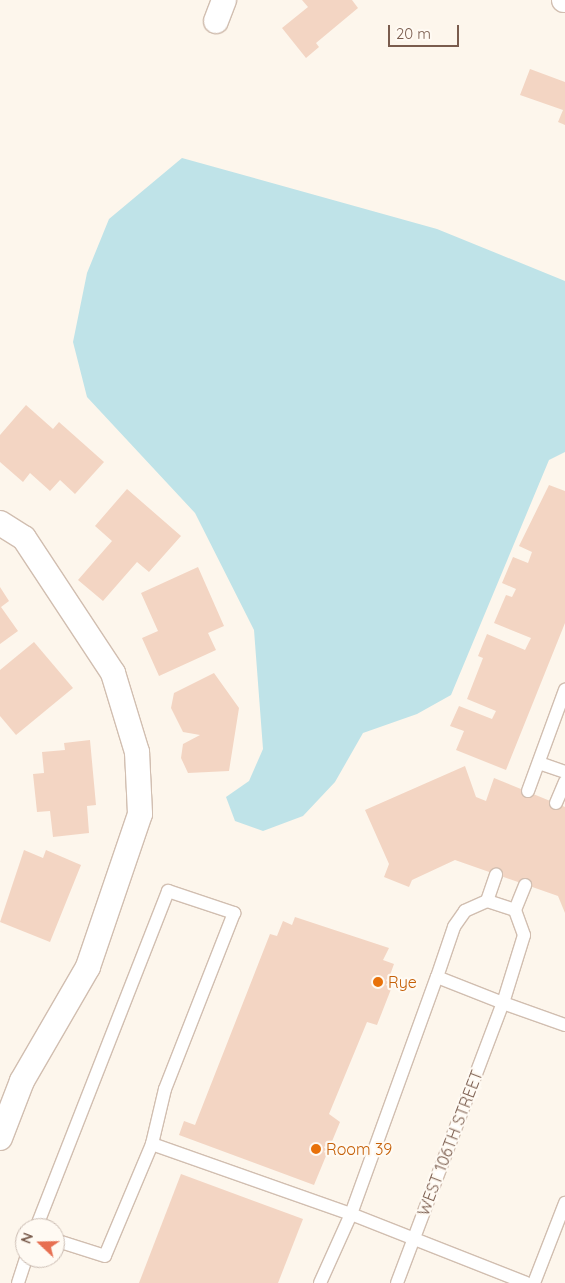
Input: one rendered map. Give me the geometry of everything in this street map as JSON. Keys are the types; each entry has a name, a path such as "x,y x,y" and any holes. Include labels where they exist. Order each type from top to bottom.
{"street":[{"path":"0,524 24,538 113,672 137,752 140,814 88,967 22,1081 0,1138"}],"lane":[{"path":"528,791 565,690"},
{"path":"539,763 565,772"},
{"path":"556,803 565,782"},
{"path":"320,1283 352,1214 454,927 465,912 487,901 496,875"},
{"path":"487,901 515,910 525,885"},
{"path":"40,1218 168,891 234,913 166,1090 152,1144 105,1256 65,1243"},
{"name":"WEST 106TH STREET","path":"397,1283 503,1003 524,935 515,910"},
{"path":"437,977 565,1025"},
{"path":"152,1144 352,1214 526,1283"},
{"path":"534,1283 565,1203"},
{"path":"18,1283 23,1268"}],"water":[{"path":"182,158 437,229 565,281 565,452 549,460 451,695 417,714 363,733 335,782 303,816 263,831 235,821 226,797 249,781 263,749 254,630 195,513 87,397 73,342 87,273 109,219"}],"building":[{"path":"302,0 352,0 358,8 316,43 319,47 306,58 282,28 308,7"},
{"path":"530,69 565,82 565,125 558,122 563,110 520,95"},
{"path":"26,405 53,429 59,422 104,462 75,494 60,480 50,491 30,473 23,482 0,462 0,435"},
{"path":"549,485 565,491 565,623 506,770 456,750 464,731 450,726 459,706 492,719 496,711 467,699 483,658 478,656 487,634 525,650 531,638 494,623 506,595 512,597 516,589 502,583 513,557 528,563 532,552 519,546"},
{"path":"127,489 181,536 149,572 137,562 103,601 78,580 112,541 95,526"},
{"path":"198,567 224,626 208,633 216,650 159,676 142,638 158,631 141,593"},
{"path":"0,587 9,601 1,607 18,631 0,644"},
{"path":"34,642 73,688 16,735 0,716 0,670"},
{"path":"214,673 239,708 229,771 188,773 181,758 183,744 200,735 183,732 171,708 174,693"},
{"path":"90,740 96,805 87,806 89,833 53,837 50,811 37,812 33,774 44,773 42,752 65,750 64,743"},
{"path":"465,766 476,797 486,801 494,778 565,807 565,913 558,896 455,860 412,880 409,887 384,877 389,864 365,810"},
{"path":"24,850 43,858 46,850 81,865 50,942 0,922"},
{"path":"295,917 389,948 383,960 394,964 390,975 395,979 377,1025 367,1022 329,1114 340,1122 314,1185 179,1135 184,1121 195,1125 270,934 277,936 283,921 292,925"},
{"path":"181,1174 303,1219 278,1283 139,1283"}],"place":[{"name":"Rye","path":"378,982"},
{"name":"Room 39","path":"316,1149"}]}
